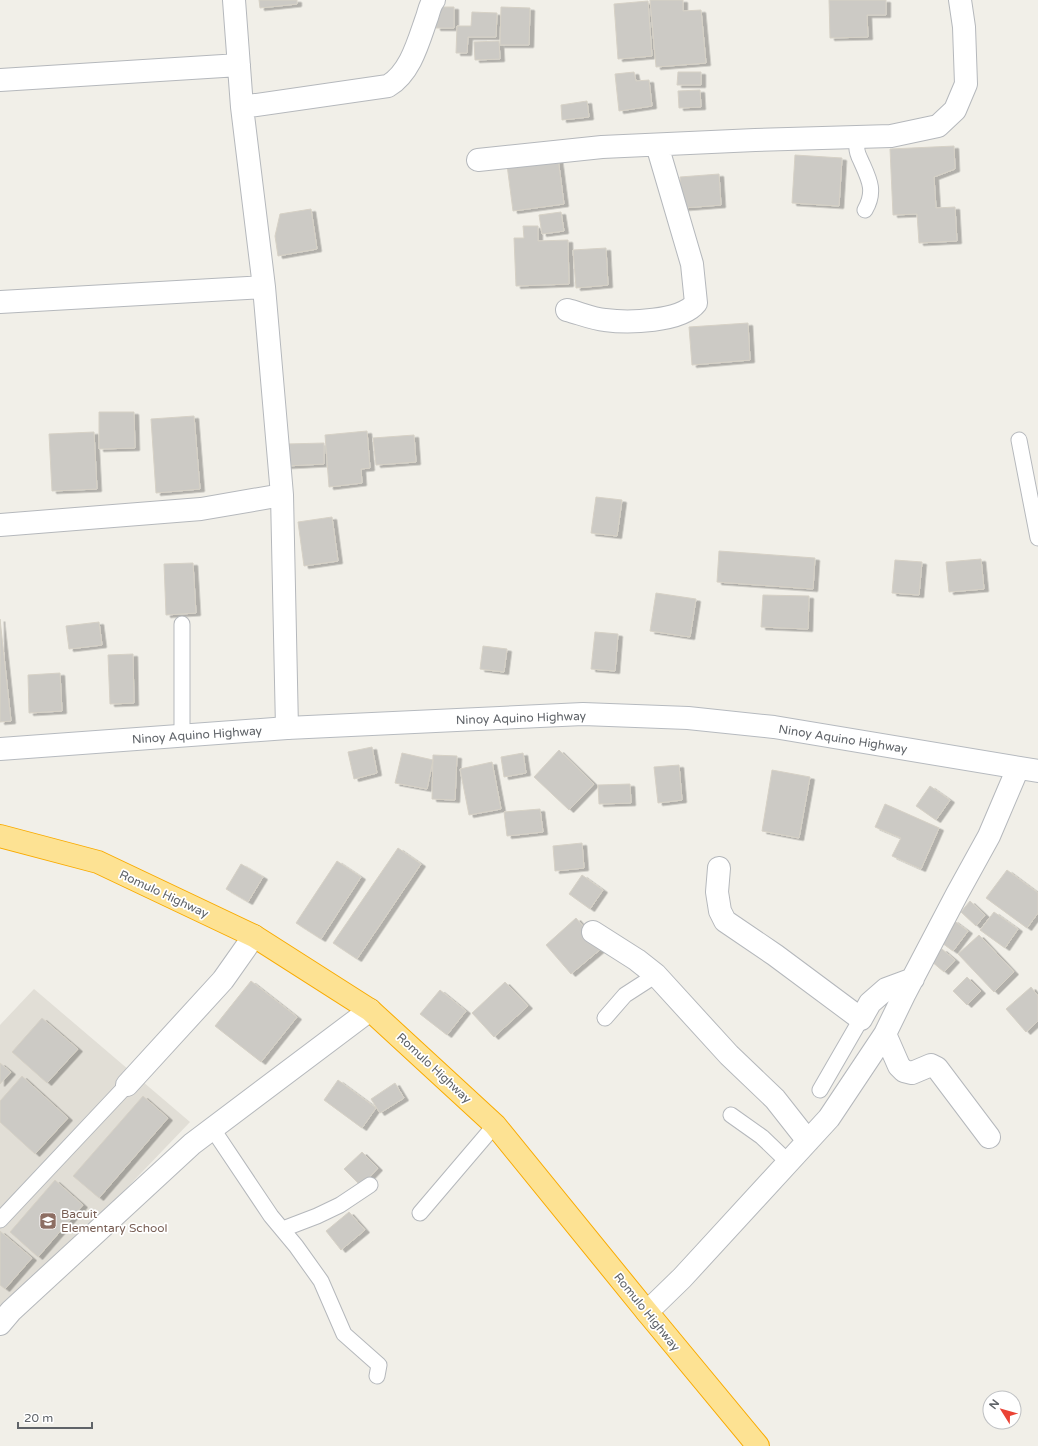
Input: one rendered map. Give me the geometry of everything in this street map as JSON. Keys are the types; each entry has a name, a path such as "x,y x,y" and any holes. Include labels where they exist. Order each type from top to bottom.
{"highway":[{"name":"Romulo Highway","path":"0,836 98,862 254,936 370,1010 495,1124 647,1312 758,1446"}],"street":[{"path":"234,0 242,106 264,287 282,495 287,728"},
{"path":"242,106 388,86 397,80 407,67 418,43 430,6 434,0"},
{"path":"478,160 602,148 755,140 891,136 938,126 955,110 966,84 964,27 960,0"},
{"path":"0,80 239,65"},
{"path":"567,310 605,320 639,322 678,315 691,309 696,303 692,264 657,145"},
{"path":"0,302 264,287"},
{"path":"0,525 201,509 282,495"},
{"name":"Ninoy Aquino Highway","path":"0,748 287,728 583,714 688,718 774,727 1028,769"},
{"path":"647,1312 682,1278 829,1118 885,1034 957,894 1028,769"},
{"path":"719,868 717,892 720,911 725,921 775,955 861,1019 870,1003 886,989 912,979"},
{"path":"593,932 637,960 656,975 729,1055 775,1099 808,1141"},
{"path":"127,1085 223,980 254,936"},
{"path":"0,1324 11,1311 192,1144 370,1010"},
{"path":"885,1034 899,1066 904,1072 912,1073 931,1065 937,1068 989,1136"}],"lane":[{"path":"860,137 857,146 872,192 870,201 865,210"},
{"path":"1019,440 1038,538"},
{"path":"182,624 182,736"},
{"path":"605,1018 625,995 656,975"},
{"path":"820,1090 861,1019"},
{"path":"0,1220 127,1085"},
{"path":"731,1116 762,1137 788,1162"},
{"path":"420,1213 495,1124"},
{"path":"212,1128 271,1216 283,1229 321,1281 344,1334 378,1365 377,1376"},
{"path":"283,1229 317,1216 340,1205 370,1185"}],"shaded area":[{"name":"Bacuit Elementary School","path":"34,989 190,1122 0,1320 0,1025"}],"building":[{"path":"259,0 297,0 297,4 260,8"},
{"path":"650,0 683,0 683,11 701,10 706,63 656,67"},
{"path":"829,0 886,0 886,15 867,15 868,37 830,38"},
{"path":"648,1 652,56 618,59 614,4"},
{"path":"436,7 454,7 454,28 436,28"},
{"path":"501,7 530,8 529,45 500,45"},
{"path":"472,12 497,13 496,37 468,37 467,53 456,53 457,26 471,26"},
{"path":"499,41 500,59 475,60 474,42"},
{"path":"634,72 636,81 649,80 652,106 619,111 615,74"},
{"path":"678,72 701,72 701,85 677,85"},
{"path":"700,90 701,107 679,108 678,91"},
{"path":"587,101 589,117 562,120 561,105"},
{"path":"954,146 955,169 934,177 936,208 955,207 957,241 919,243 917,214 893,215 890,149"},
{"path":"795,155 842,158 839,206 792,203"},
{"path":"558,158 564,204 513,211 507,165"},
{"path":"719,174 721,205 683,208 680,177"},
{"path":"311,209 317,249 278,256 275,236 280,214"},
{"path":"561,212 564,231 542,234 539,215"},
{"path":"523,226 538,226 538,241 568,240 569,284 516,286 514,238 524,238"},
{"path":"606,248 608,285 576,288 573,250"},
{"path":"748,323 750,360 692,365 689,327"},
{"path":"99,412 134,412 135,448 99,449"},
{"path":"194,416 200,489 156,493 151,419"},
{"path":"367,431 370,468 361,469 362,483 329,487 325,435"},
{"path":"94,432 97,489 52,491 49,434"},
{"path":"414,435 416,462 376,465 373,438"},
{"path":"324,443 324,464 286,466 286,444"},
{"path":"596,497 622,500 617,536 591,533"},
{"path":"332,517 338,561 304,566 298,522"},
{"path":"719,551 815,558 813,589 717,582"},
{"path":"981,559 984,589 949,592 946,562"},
{"path":"895,560 922,562 919,595 892,593"},
{"path":"193,563 196,613 166,615 164,564"},
{"path":"656,593 696,599 690,637 650,631"},
{"path":"763,595 809,596 808,629 761,627"},
{"path":"0,619 11,721 0,722"},
{"path":"99,622 102,645 69,649 66,626"},
{"path":"595,632 618,634 615,671 591,669"},
{"path":"483,646 507,649 504,672 480,669"},
{"path":"133,654 134,703 110,704 108,655"},
{"path":"60,673 62,711 29,713 28,675"},
{"path":"372,747 377,773 354,779 348,752"},
{"path":"559,750 594,784 569,810 534,777"},
{"path":"402,753 433,760 427,789 395,783"},
{"path":"523,753 526,773 504,777 501,757"},
{"path":"433,755 457,756 455,800 432,799"},
{"path":"492,762 501,809 469,815 460,769"},
{"path":"679,765 682,800 658,803 654,767"},
{"path":"772,770 810,777 799,838 762,831"},
{"path":"630,784 631,803 599,804 598,785"},
{"path":"930,786 950,800 936,820 916,806"},
{"path":"885,804 939,828 921,869 892,856 901,838 875,827"},
{"path":"540,809 543,832 507,836 504,812"},
{"path":"582,843 584,868 555,871 553,846"},
{"path":"398,848 421,864 357,959 333,943"},
{"path":"337,861 361,877 321,939 296,923"},
{"path":"241,864 263,877 248,902 226,889"},
{"path":"1007,870 1038,893 1038,913 1027,928 986,898"},
{"path":"582,875 603,890 590,909 569,894"},
{"path":"970,901 985,915 976,926 961,912"},
{"path":"994,912 1018,929 1005,948 980,930"},
{"path":"576,918 602,948 571,974 546,945"},
{"path":"953,920 968,931 953,951 938,940"},
{"path":"979,935 1014,972 994,992 958,954"},
{"path":"942,949 955,960 944,972 931,961"},
{"path":"967,977 981,991 967,1005 953,991"},
{"path":"251,981 297,1017 261,1062 215,1026"},
{"path":"505,982 528,1006 494,1037 472,1013"},
{"path":"1031,987 1038,996 1038,1021 1026,1032 1006,1009"},
{"path":"440,990 466,1011 447,1035 420,1014"},
{"path":"42,1018 78,1049 47,1083 12,1052"},
{"path":"0,1063 11,1072 0,1084"},
{"path":"22,1076 68,1118 35,1154 0,1122 0,1101"},
{"path":"338,1080 376,1108 362,1128 324,1100"},
{"path":"395,1083 404,1098 380,1113 371,1099"},
{"path":"143,1096 168,1118 99,1198 73,1176"},
{"path":"362,1152 378,1168 361,1186 344,1169"},
{"path":"55,1180 83,1205 38,1257 10,1232"},
{"path":"349,1212 365,1230 341,1250 326,1231"},
{"path":"0,1231 32,1258 5,1289 0,1285"}],"place":[{"name":"Bacuit Elementary School","path":"48,1221"}]}
